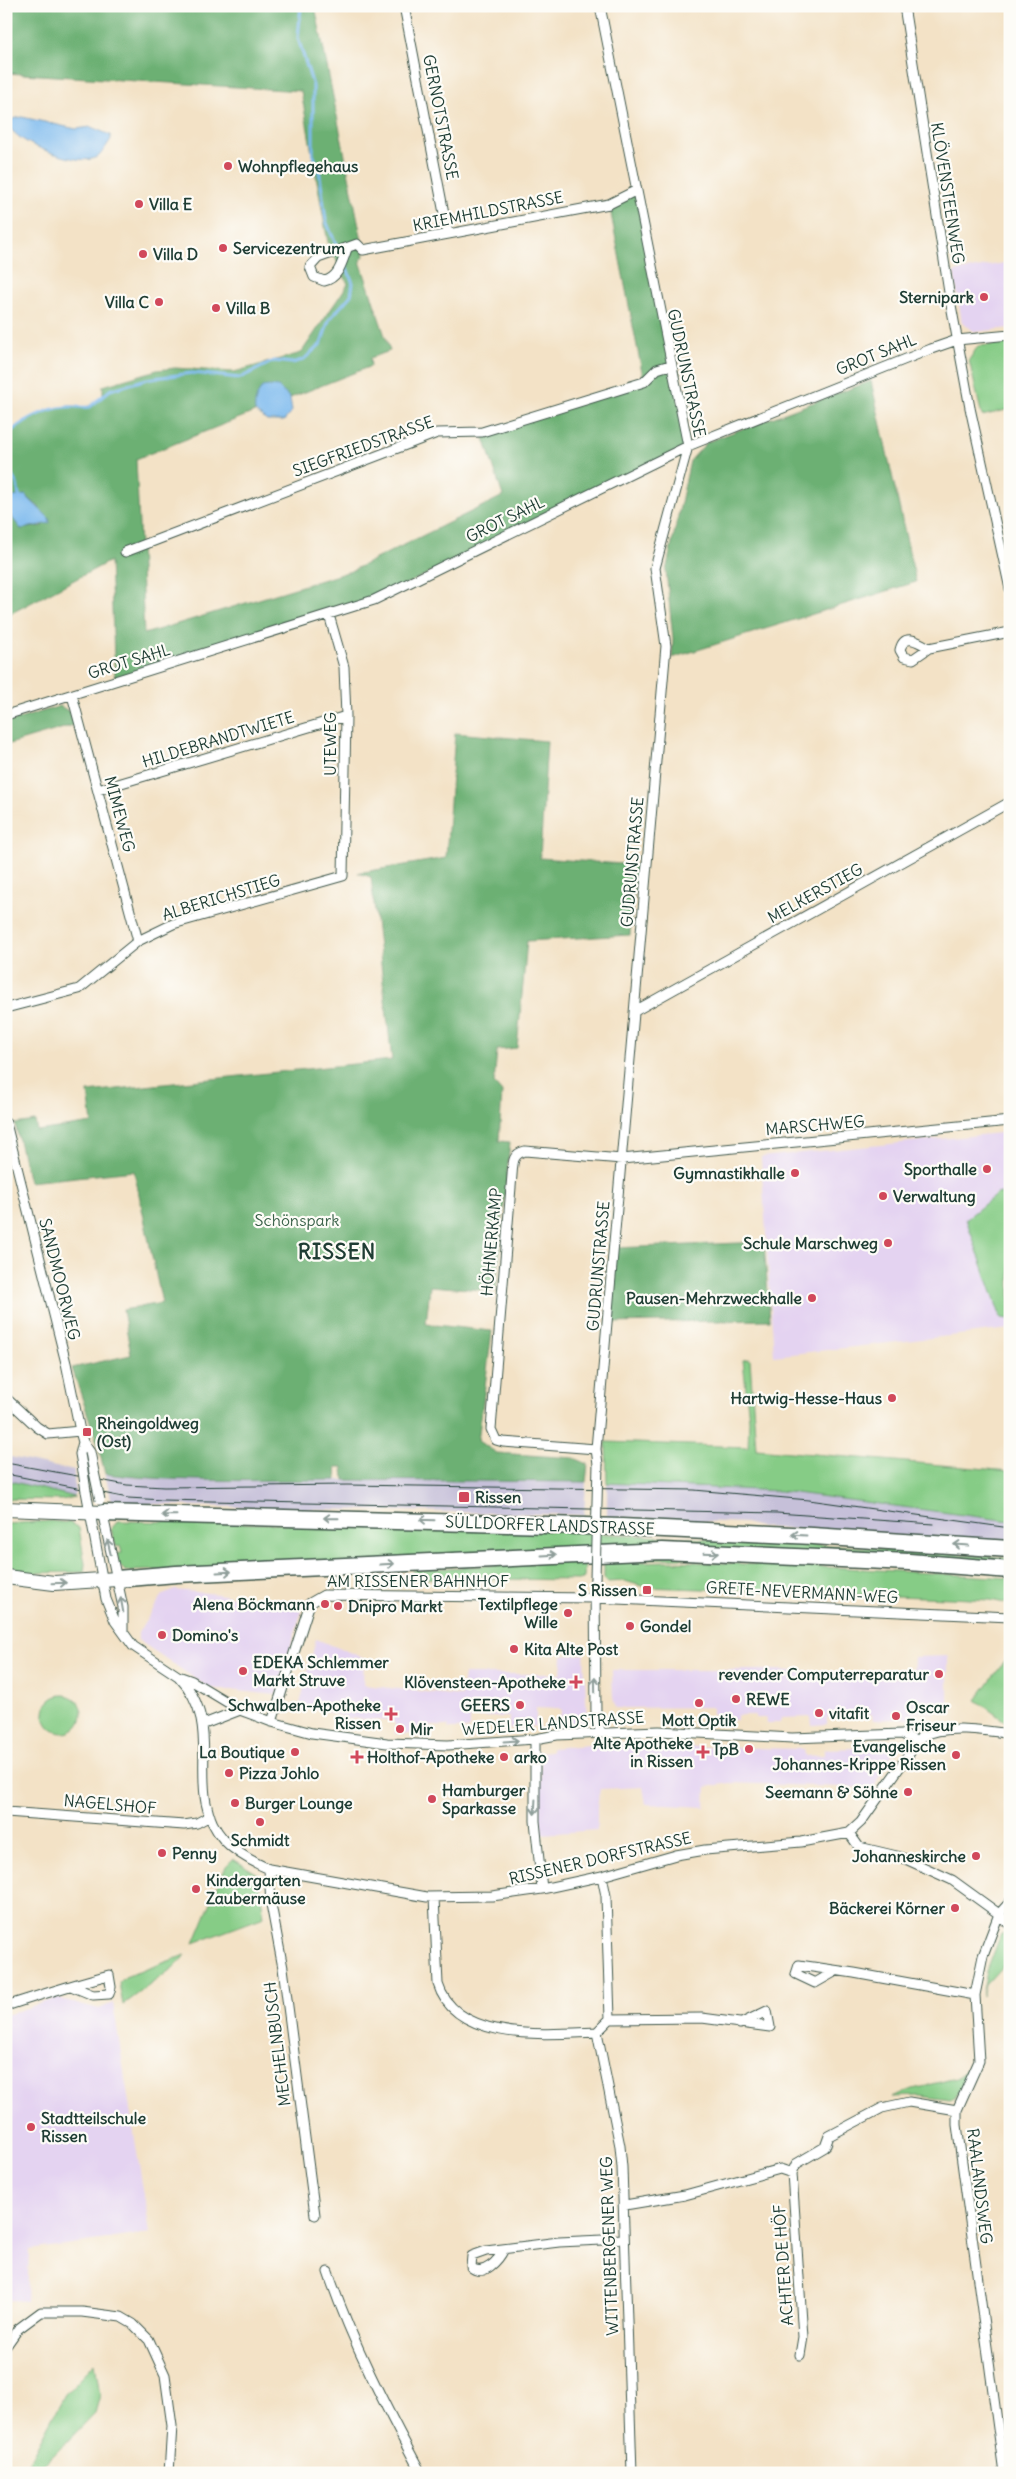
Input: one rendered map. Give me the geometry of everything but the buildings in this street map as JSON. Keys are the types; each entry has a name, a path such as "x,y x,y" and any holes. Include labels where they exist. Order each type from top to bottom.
{"highway":[{"name":"SÜLLDORFER LANDSTRASSE","path":"98,1509 622,1527 813,1536 1010,1549"},
{"name":"SÜLLDORFER LANDSTRASSE","path":"109,1580 236,1571 662,1551 900,1561 1010,1570"}],"main road":[{"path":"6,1510 62,1512 98,1509"},
{"path":"6,1519 32,1519 62,1512"},
{"path":"6,1577 36,1583 109,1580"}],"street":[{"name":"GERNOTSTRASSE","path":"404,6 448,234"},
{"name":"GUDRUNSTRASSE","path":"600,6 635,191 688,446 655,568 666,646 596,1449 598,1464 594,1598 596,1717 601,1733"},
{"name":"KLÖVENSTEENWEG","path":"904,6 958,340 1010,588"},
{"name":"KRIEMHILDSTRASSE","path":"348,249 339,269 332,278 320,281 312,274 311,265 315,260 357,244 363,250 609,204 635,191"},
{"name":"GROT SAHL","path":"6,715 374,600 688,446 958,340 1010,335"},
{"name":"SIEGFRIEDSTRASSE","path":"126,552 437,433 482,432 644,382 657,369 670,365"},
{"name":"UTEWEG","path":"329,614 344,667 346,716 343,876"},
{"path":"928,648 1010,632"},
{"name":"MIMEWEG","path":"72,695 138,942"},
{"name":"HILDEBRANDTWIETE","path":"98,790 346,716"},
{"name":"MELKERSTIEG","path":"635,1010 1010,802"},
{"name":"ALBERICHSTIEG","path":"6,1008 78,989 138,942 173,924 343,876"},
{"name":"MARSCHWEG","path":"622,1159 1010,1121"},
{"name":"SANDMOORWEG","path":"6,1123 66,1363 80,1431 83,1442 90,1452 98,1509"},
{"name":"HÖHNERKAMP","path":"596,1449 508,1443 495,1438 491,1425 514,1158 518,1153 525,1151 622,1159"},
{"path":"6,1398 37,1427 48,1434 80,1431"},
{"name":"SANDMOORWEG","path":"83,1442 80,1454 88,1498 98,1509"},
{"name":"WEDELER LANDSTRASSE","path":"98,1509 109,1580 109,1610 115,1622 133,1646 178,1676 192,1681 240,1710 272,1722 312,1733 387,1743 448,1745 535,1740 557,1735 659,1731 792,1738 902,1734 916,1741"},
{"name":"WEDELER LANDSTRASSE","path":"98,1509 109,1580 124,1621 123,1631"},
{"name":"AM RISSENER BAHNHOF","path":"272,1722 308,1608 310,1603 318,1596 343,1593 594,1598"},
{"name":"GRETE-NEVERMANN-WEG","path":"594,1598 1010,1617"},
{"name":"RISSENER DORFSTRASSE","path":"178,1676 197,1703 204,1724 203,1779 210,1816 225,1841 249,1860 269,1869 434,1897 492,1896 542,1889 705,1850 800,1842 849,1833"},
{"path":"204,1724 240,1710"},
{"path":"1010,1734 962,1729 927,1734 916,1741 861,1822 849,1833 859,1847 901,1857 952,1880 999,1914 1010,1925"},
{"path":"535,1740 535,1821 542,1889"},
{"name":"NAGELSHOF","path":"6,1812 184,1826 197,1823 210,1816"},
{"name":"MECHELNBUSCH","path":"269,1869 271,1904 283,1968 315,2215"},
{"path":"602,1876 606,1896 610,2020"},
{"path":"434,1897 438,1984 442,1995 457,2013 483,2025 531,2034 597,2032 610,2020 702,2018 740,2024"},
{"name":"RAALANDSWEG","path":"1004,2473 960,2151 957,2110 978,2061 975,1995 983,1956 999,1914 1010,1902"},
{"path":"836,1971 975,1995"},
{"path":"6,2006 70,1986"},
{"name":"WITTENBERGENER WEG","path":"597,2032 620,2146 625,2205 624,2239 632,2473"},
{"path":"625,2205 686,2195 780,2169 792,2173 796,2164 825,2147 829,2136 882,2108 908,2102 957,2110"},
{"name":"ACHTER DE HÖF","path":"792,2173 803,2337 800,2355"},
{"path":"504,2249 559,2242 624,2239"},
{"path":"328,2272 340,2305 387,2410 421,2473"},
{"path":"6,2346 18,2329 41,2312 82,2312 121,2317 133,2324 149,2340 165,2375 172,2426 169,2473"}],"shaded area":[{"name":"Sternipark","path":"1010,262 1010,328 975,332 962,323 954,272"},
{"name":"Schule Marschweg","path":"1010,1132 1010,1329 774,1356 761,1157"},
{"path":"6,1456 74,1471 75,1497 6,1480"},
{"path":"105,1474 141,1478 187,1479 586,1482 584,1515 190,1506 112,1502"},
{"path":"607,1483 780,1491 1010,1521 1010,1544 759,1527 745,1523 607,1517"},
{"path":"175,1590 218,1594 300,1610 301,1613 276,1695 209,1688 138,1640 138,1633 163,1595"},
{"path":"316,1639 364,1658 363,1685 461,1696 464,1674 561,1674 562,1656 584,1654 587,1723 560,1724 561,1709 536,1708 536,1726 509,1729 509,1717 475,1717 470,1719 470,1729 449,1729 448,1726 422,1726 422,1734 395,1734 395,1723 391,1721 347,1718 300,1704"},
{"path":"948,1656 948,1709 934,1709 934,1713 914,1712 914,1718 873,1720 872,1714 827,1717 827,1724 812,1725 811,1717 781,1718 780,1723 767,1723 766,1718 755,1718 755,1715 737,1715 737,1720 724,1720 724,1714 712,1714 712,1707 616,1708 613,1698 612,1670 772,1670 825,1672 825,1679 913,1677 914,1657"},
{"path":"650,1742 652,1746 804,1749 805,1756 824,1755 824,1749 858,1748 858,1745 877,1744 891,1748 892,1754 874,1788 730,1783 706,1787 705,1807 646,1804 643,1787 600,1789 597,1807 597,1830 542,1834 540,1815 541,1752 550,1751 552,1748"},
{"path":"57,1998 99,2009 113,2003 150,2233 29,2250 27,2301 6,2300 6,2015"}],"green space":[{"path":"6,6 315,6 361,236 364,256 360,261 390,351 370,358 371,366 136,459 144,634 351,571 503,496 482,432 644,382 609,204 635,191 688,446 374,600 115,681 110,561 6,616 6,510 21,529 43,526 39,507 25,495 6,498 6,436 25,422 48,411 69,406 84,407 93,405 103,396 103,386 157,370 175,368 234,372 301,353 348,284 328,243 301,91 6,73"},
{"path":"1010,343 1010,409 982,416 969,360 978,346"},
{"path":"871,381 916,582 672,658 673,639 666,571 690,461 707,442"},
{"path":"60,706 70,712 74,725 6,745 6,723"},
{"name":"Schönspark","path":"455,733 547,741 540,858 636,865 630,935 527,941 517,1048 497,1050 494,1083 502,1092 499,1141 510,1142 496,1291 430,1286 426,1324 492,1331 478,1441 497,1453 574,1458 588,1464 586,1482 344,1480 343,1467 336,1467 337,1480 192,1480 105,1474 98,1445 72,1368 131,1355 123,1310 162,1303 134,1171 29,1182 15,1124 35,1121 37,1131 92,1123 88,1092 392,1060 371,877 358,873 446,858"},
{"path":"1010,1191 1010,1319 1001,1318 966,1219 997,1194"},
{"path":"764,1242 770,1320 608,1323 614,1248"},
{"path":"750,1359 756,1449 1010,1471 1010,1521 780,1491 607,1483 606,1442 748,1447 749,1420 743,1360"},
{"path":"6,1480 75,1497 62,1500 6,1499"},
{"path":"51,1521 70,1523 79,1528 85,1564 84,1572 24,1573 6,1570 6,1524"},
{"path":"118,1521 468,1527 846,1546 1010,1558 1010,1564 848,1554 125,1571 119,1565 117,1554 122,1553 120,1546 116,1547 111,1529"},
{"path":"585,1560 584,1578 579,1580 412,1578 413,1570"},
{"path":"670,1561 846,1568 1010,1578 1010,1604 990,1600 950,1598 645,1587 625,1581 607,1582 604,1579 604,1563"},
{"path":"1010,1654 1010,1725 976,1700"},
{"path":"63,1695 70,1696 76,1701 81,1707 81,1721 76,1727 70,1732 63,1733 56,1732 50,1727 45,1721 44,1714 45,1707 50,1701 56,1696"},
{"path":"233,1859 258,1874 264,1917 194,1943 226,1866"},
{"path":"1005,1933 1010,1938 1010,1958 985,1985 982,1996 987,1971 1001,1934"},
{"path":"185,1955 178,1964 123,2005 119,1983 125,1977"},
{"path":"971,2064 961,2089 955,2098 950,2100 920,2096 892,2097 913,2089 956,2078 963,2074"},
{"path":"95,2363 100,2395 95,2413 43,2466 40,2473 23,2473 65,2394"}],"water":[{"path":"22,117 76,129 91,127 110,135 111,139 100,155 93,159 84,160 61,156 29,143 7,126 12,119"},
{"path":"262,387 278,387 290,398 292,411 284,421 267,421 255,412 255,402 258,394"},
{"path":"25,495 49,518 50,523 21,529 6,510 6,498"}],"waterway":[{"path":"301,6 298,38 313,86 313,154 319,169 326,221 338,249"},
{"path":"6,436 26,421 42,413 58,408 90,407 110,390 147,379 192,373 240,378 274,361 292,363 303,360 321,344 329,320 351,295 353,283 344,261"},
{"path":"6,467 17,484 19,496"}],"tram line":[{"path":"6,1463 127,1485 164,1487 347,1485 694,1490 809,1500 1010,1528"},
{"path":"6,1474 128,1498 163,1500 777,1513 933,1524"}],"place":[{"name":"Wohnpflegehaus","path":"228,166"},
{"name":"Villa E","path":"139,204"},
{"name":"Servicezentrum","path":"223,248"},
{"name":"Villa D","path":"143,254"},
{"name":"Sternipark","path":"984,297"},
{"name":"Villa C","path":"159,302"},
{"name":"Villa B","path":"216,308"},
{"name":"Sporthalle","path":"987,1169"},
{"name":"Gymnastikhalle","path":"795,1173"},
{"name":"Verwaltung","path":"883,1196"},
{"name":"Schule Marschweg","path":"888,1243"},
{"name":"Pausen-Mehrzweckhalle","path":"812,1298"},
{"name":"Hartwig-Hesse-Haus","path":"892,1398"},
{"name":"Rheingoldweg (Ost)","path":"87,1432"},
{"name":"Rissen","path":"464,1497"},
{"name":"S Rissen","path":"647,1590"},
{"name":"Alena Böckmann","path":"325,1604"},
{"name":"Dnipro Markt","path":"338,1606"},
{"name":"Textilpflege Wille","path":"568,1613"},
{"name":"Gondel","path":"630,1626"},
{"name":"Domino's","path":"162,1635"},
{"name":"Kita Alte Post","path":"514,1649"},
{"name":"EDEKA Schlemmer Markt Struve","path":"243,1671"},
{"name":"revender Computerreparatur","path":"939,1674"},
{"name":"Klövensteen-Apotheke","path":"576,1682"},
{"name":"REWE","path":"736,1699"},
{"name":"Mott Optik","path":"699,1703"},
{"name":"GEERS","path":"520,1705"},
{"name":"vitafit","path":"819,1713"},
{"name":"Schwalben-Apotheke Rissen","path":"391,1714"},
{"name":"Oscar Friseur","path":"896,1716"},
{"name":"Mir","path":"400,1729"},
{"name":"TpB","path":"749,1749"},
{"name":"La Boutique","path":"295,1752"},
{"name":"Alte Apotheke in Rissen","path":"703,1752"},
{"name":"Evangelische Johannes-Krippe Rissen","path":"956,1755"},
{"name":"Holthof-Apotheke","path":"357,1757"},
{"name":"arko","path":"504,1757"},
{"name":"Pizza Johlo","path":"229,1773"},
{"name":"Seemann & Söhne","path":"908,1792"},
{"name":"Hamburger Sparkasse","path":"432,1799"},
{"name":"Burger Lounge","path":"235,1803"},
{"name":"Schmidt","path":"260,1822"},
{"name":"Penny","path":"162,1853"},
{"name":"Johanneskirche","path":"976,1856"},
{"name":"Kindergarten Zaubermäuse","path":"196,1889"},
{"name":"Bäckerei Körner","path":"955,1908"},
{"name":"Stadtteilschule Rissen","path":"31,2127"}],"district":[{"name":"RISSEN","path":"337,1251"}]}
